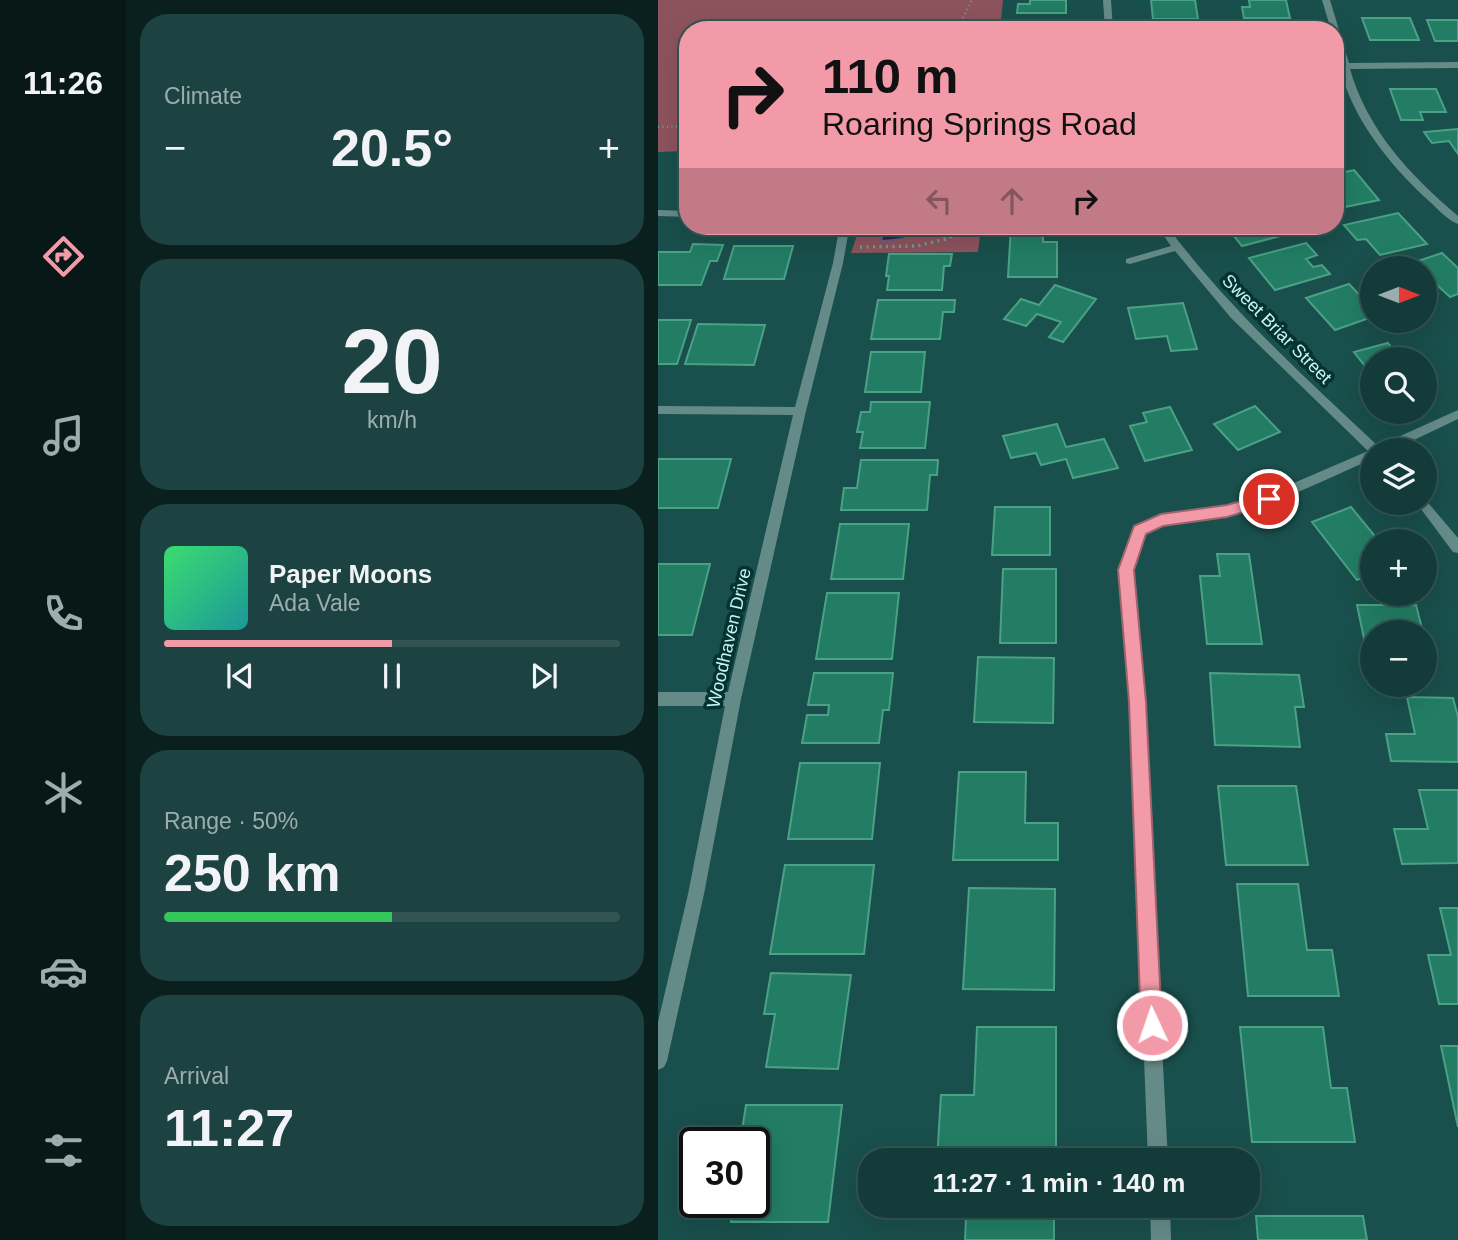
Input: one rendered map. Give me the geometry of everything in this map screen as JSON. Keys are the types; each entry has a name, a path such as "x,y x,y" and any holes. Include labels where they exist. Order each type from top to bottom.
{"street":[{"path":"1107,0 1109,21"},
{"path":"1326,0 1332,21"},
{"path":"1344,59 1356,99 1378,137 1419,188 1458,221"},
{"path":"1346,66 1458,65"},
{"path":"658,214 679,214"},
{"name":"Woodhaven Drive","path":"658,1061 696,894 734,699 843,235"},
{"name":"Sweet Briar Street","path":"1169,235 1216,295 1360,439"},
{"path":"1130,261 1178,247"},
{"path":"658,410 800,411"},
{"path":"1407,438 1458,414"},
{"path":"1156,1148 1137,702 1126,570 1139,530 1161,520 1227,511 1269,499 1360,458"},
{"path":"1433,515 1458,548"},
{"path":"658,699 734,699"},
{"path":"1160,1218 1161,1240"}],"path":[{"path":"962,21 972,0"},
{"path":"658,127 679,126"},
{"path":"859,247 893,248 937,243 952,235"}],"shaded area":[{"path":"658,0 1003,0 1001,21 679,21 679,151 658,152"},
{"path":"857,235 980,235 978,252 851,253"},
{"path":"882,235 913,235 906,238 881,241"}],"building":[{"path":"1030,0 1066,0 1066,13 1017,13 1018,4 1030,4"},
{"path":"1151,0 1195,0 1198,19 1153,19"},
{"path":"1249,0 1286,0 1290,18 1244,18 1242,7 1250,7"},
{"path":"1362,18 1410,18 1419,40 1370,40"},
{"path":"1427,20 1458,20 1458,41 1435,41"},
{"path":"1390,89 1436,89 1446,112 1420,112 1423,120 1401,120"},
{"path":"1458,129 1458,154 1449,141 1432,143 1424,132"},
{"path":"1354,170 1379,200 1344,207 1344,172"},
{"path":"1398,213 1427,244 1380,255 1366,239 1357,240 1344,225"},
{"path":"1010,235 1043,235 1043,242 1057,242 1057,277 1008,277"},
{"path":"1233,235 1284,235 1242,246"},
{"path":"1306,243 1317,255 1306,259 1313,267 1322,265 1330,274 1275,290 1249,258"},
{"path":"693,244 723,245 717,261 710,261 701,285 658,285 658,252 690,252"},
{"path":"734,246 793,246 784,279 724,279"},
{"path":"1442,253 1458,268 1458,294 1450,297 1437,285 1437,256 1433,256"},
{"path":"889,254 952,254 950,266 944,266 942,290 887,290"},
{"path":"1349,284 1360,295 1360,321 1335,330 1306,298"},
{"path":"1055,285 1096,299 1063,342 1049,337 1061,322 1037,314 1026,326 1004,319 1021,299 1039,305"},
{"path":"878,300 955,300 954,312 943,312 940,339 871,339"},
{"path":"1183,303 1197,349 1171,351 1167,336 1136,339 1128,308"},
{"path":"658,320 691,320 677,364 658,364"},
{"path":"698,324 765,325 754,365 685,364"},
{"path":"1388,343 1391,347 1373,347"},
{"path":"871,352 925,352 921,392 865,392"},
{"path":"871,402 930,402 925,448 860,448 863,432 857,432 861,412 870,412"},
{"path":"1255,406 1280,432 1238,450 1214,424"},
{"path":"1170,407 1192,450 1145,461 1130,426 1147,422 1143,413"},
{"path":"1057,424 1066,447 1104,439 1118,468 1073,478 1066,459 1041,465 1036,453 1011,458 1003,436"},
{"path":"658,459 731,459 718,508 658,508"},
{"path":"861,460 938,460 937,475 930,475 927,510 841,510 844,488 857,488"},
{"path":"995,507 1050,507 1050,555 992,555"},
{"path":"1351,507 1369,529 1360,529 1360,579 1357,580 1312,522"},
{"path":"840,524 909,524 903,579 831,579"},
{"path":"1217,554 1249,554 1262,644 1207,644 1200,576 1220,576"},
{"path":"658,564 710,564 692,635 658,635"},
{"path":"1003,569 1056,569 1056,643 1000,643"},
{"path":"827,593 899,593 892,659 816,659"},
{"path":"1357,605 1416,606 1420,620 1360,620"},
{"path":"978,657 1054,658 1053,723 974,722"},
{"path":"814,673 893,673 889,710 883,710 879,743 802,743 807,715 828,715 829,705 808,705"},
{"path":"1210,673 1299,675 1304,707 1295,707 1300,747 1215,745"},
{"path":"1407,697 1453,698 1458,717 1458,762 1391,761 1386,734 1415,734"},
{"path":"800,763 880,763 872,839 788,839"},
{"path":"959,772 1026,772 1025,823 1058,823 1058,860 953,860"},
{"path":"1218,786 1296,786 1308,865 1226,865"},
{"path":"1419,790 1458,790 1458,863 1402,864 1394,829 1428,829"},
{"path":"785,865 874,865 864,954 770,954"},
{"path":"1237,884 1298,884 1307,950 1332,950 1339,996 1248,996"},
{"path":"969,888 1055,889 1054,990 963,989"},
{"path":"1440,908 1458,908 1458,1004 1439,1004 1428,955 1451,955"},
{"path":"771,973 851,975 838,1069 766,1067 775,1014 764,1014"},
{"path":"977,1027 1056,1027 1056,1148 938,1148 941,1095 974,1095"},
{"path":"1240,1027 1323,1027 1331,1088 1347,1088 1355,1142 1252,1142"},
{"path":"1441,1046 1458,1046 1458,1127"},
{"path":"746,1105 842,1105 828,1222 731,1222 732,1218 770,1218 770,1127 743,1127"},
{"path":"1260,1216 1363,1216 1367,1240 1258,1240 1256,1218"},
{"path":"966,1218 1054,1218 1054,1240 965,1240"}],"route":[{"path":"1152,1025 1137,702 1126,570 1139,530 1161,520 1227,511 1269,499"}]}
